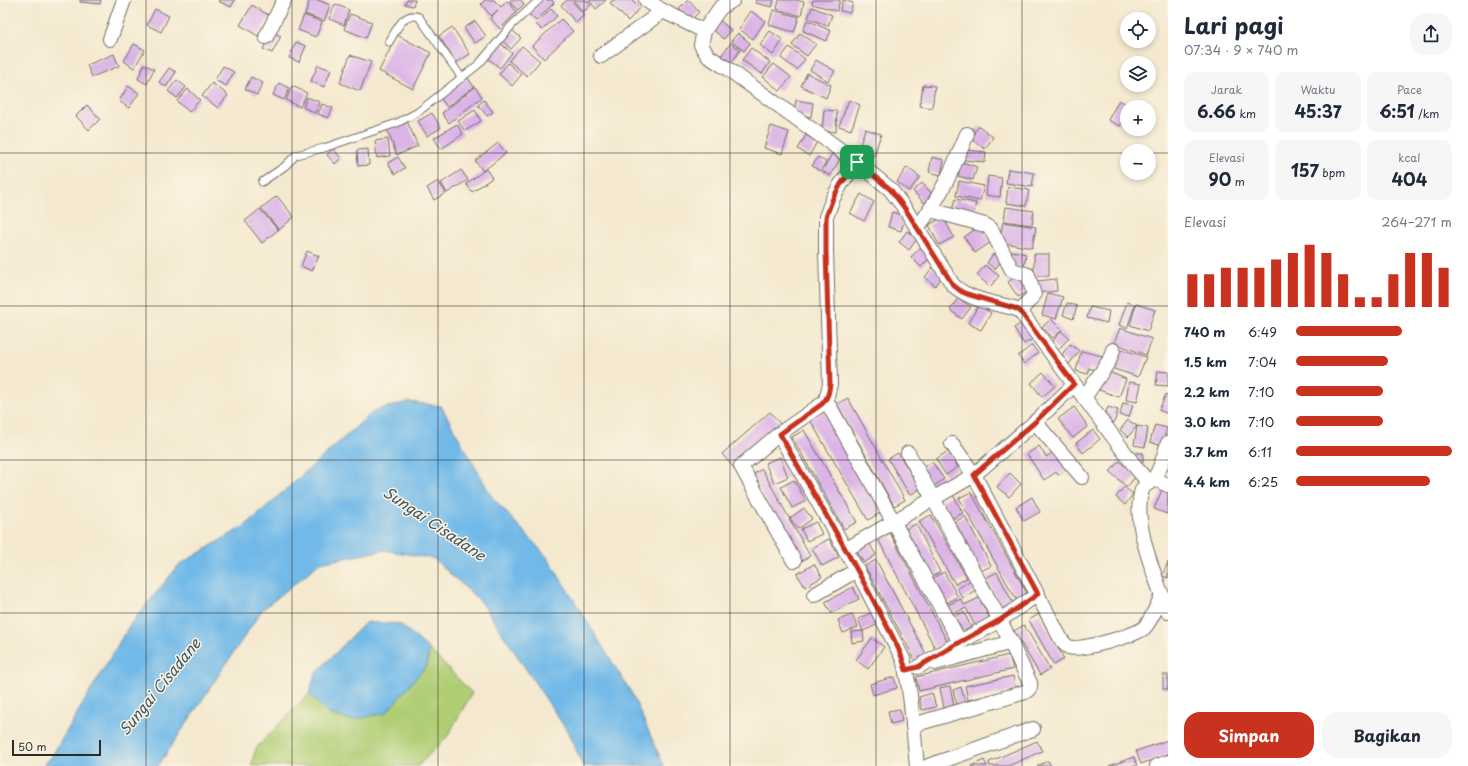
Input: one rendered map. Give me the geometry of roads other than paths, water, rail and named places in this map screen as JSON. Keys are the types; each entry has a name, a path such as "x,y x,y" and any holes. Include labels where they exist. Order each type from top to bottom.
{"street":[{"path":"110,39 124,0"},
{"path":"266,37 284,0"},
{"path":"646,0 663,11 704,31"},
{"path":"733,0 720,8 704,31 701,45 708,56 857,162 890,189 953,285 958,290 972,296 1020,311 1137,469 1151,481 1168,485"},
{"path":"601,56 663,11"},
{"path":"917,228 931,210 967,134"},
{"path":"794,561 741,466 780,434 826,400 830,384 826,217 833,198 857,162"},
{"path":"931,210 985,225 991,229 1011,270 1028,275 1034,294 1020,311"},
{"path":"1084,398 1109,361 1113,350"},
{"path":"845,550 974,475 1035,422 1074,384"},
{"path":"826,400 960,642"},
{"path":"1035,422 1082,477"},
{"path":"780,434 857,570 902,659 912,669 913,725 917,766"},
{"path":"1168,443 1158,471 1151,481 1142,488 1140,501 1141,529 1151,564 1168,612"},
{"path":"952,444 974,475 1062,641 1069,647 1074,648 1102,643 1136,632 1145,627 1162,595"},
{"path":"908,452 1012,642 1030,683 1029,690 1025,692 913,725"},
{"path":"814,595 857,570"},
{"path":"912,669 1000,620 1038,594"},
{"path":"912,669 1012,642"},
{"path":"928,766 1033,729"},
{"path":"1157,766 1168,762"}],"lane":[{"path":"262,182 285,166 296,154 324,148 397,123 418,112 479,64 512,24 539,0"},
{"path":"389,42 405,18 410,16 419,17 462,78"}],"water":[{"name":"Sungai Cisadane","path":"409,402 441,406 492,497 547,557 632,694 664,766 583,766 570,735 482,603 434,559 385,550 320,563 262,610 158,766 43,766 52,756 129,626 179,565 246,525 375,410"},
{"path":"366,622 400,624 429,649 427,665 386,713 351,720 329,714 309,694 315,674"}]}
